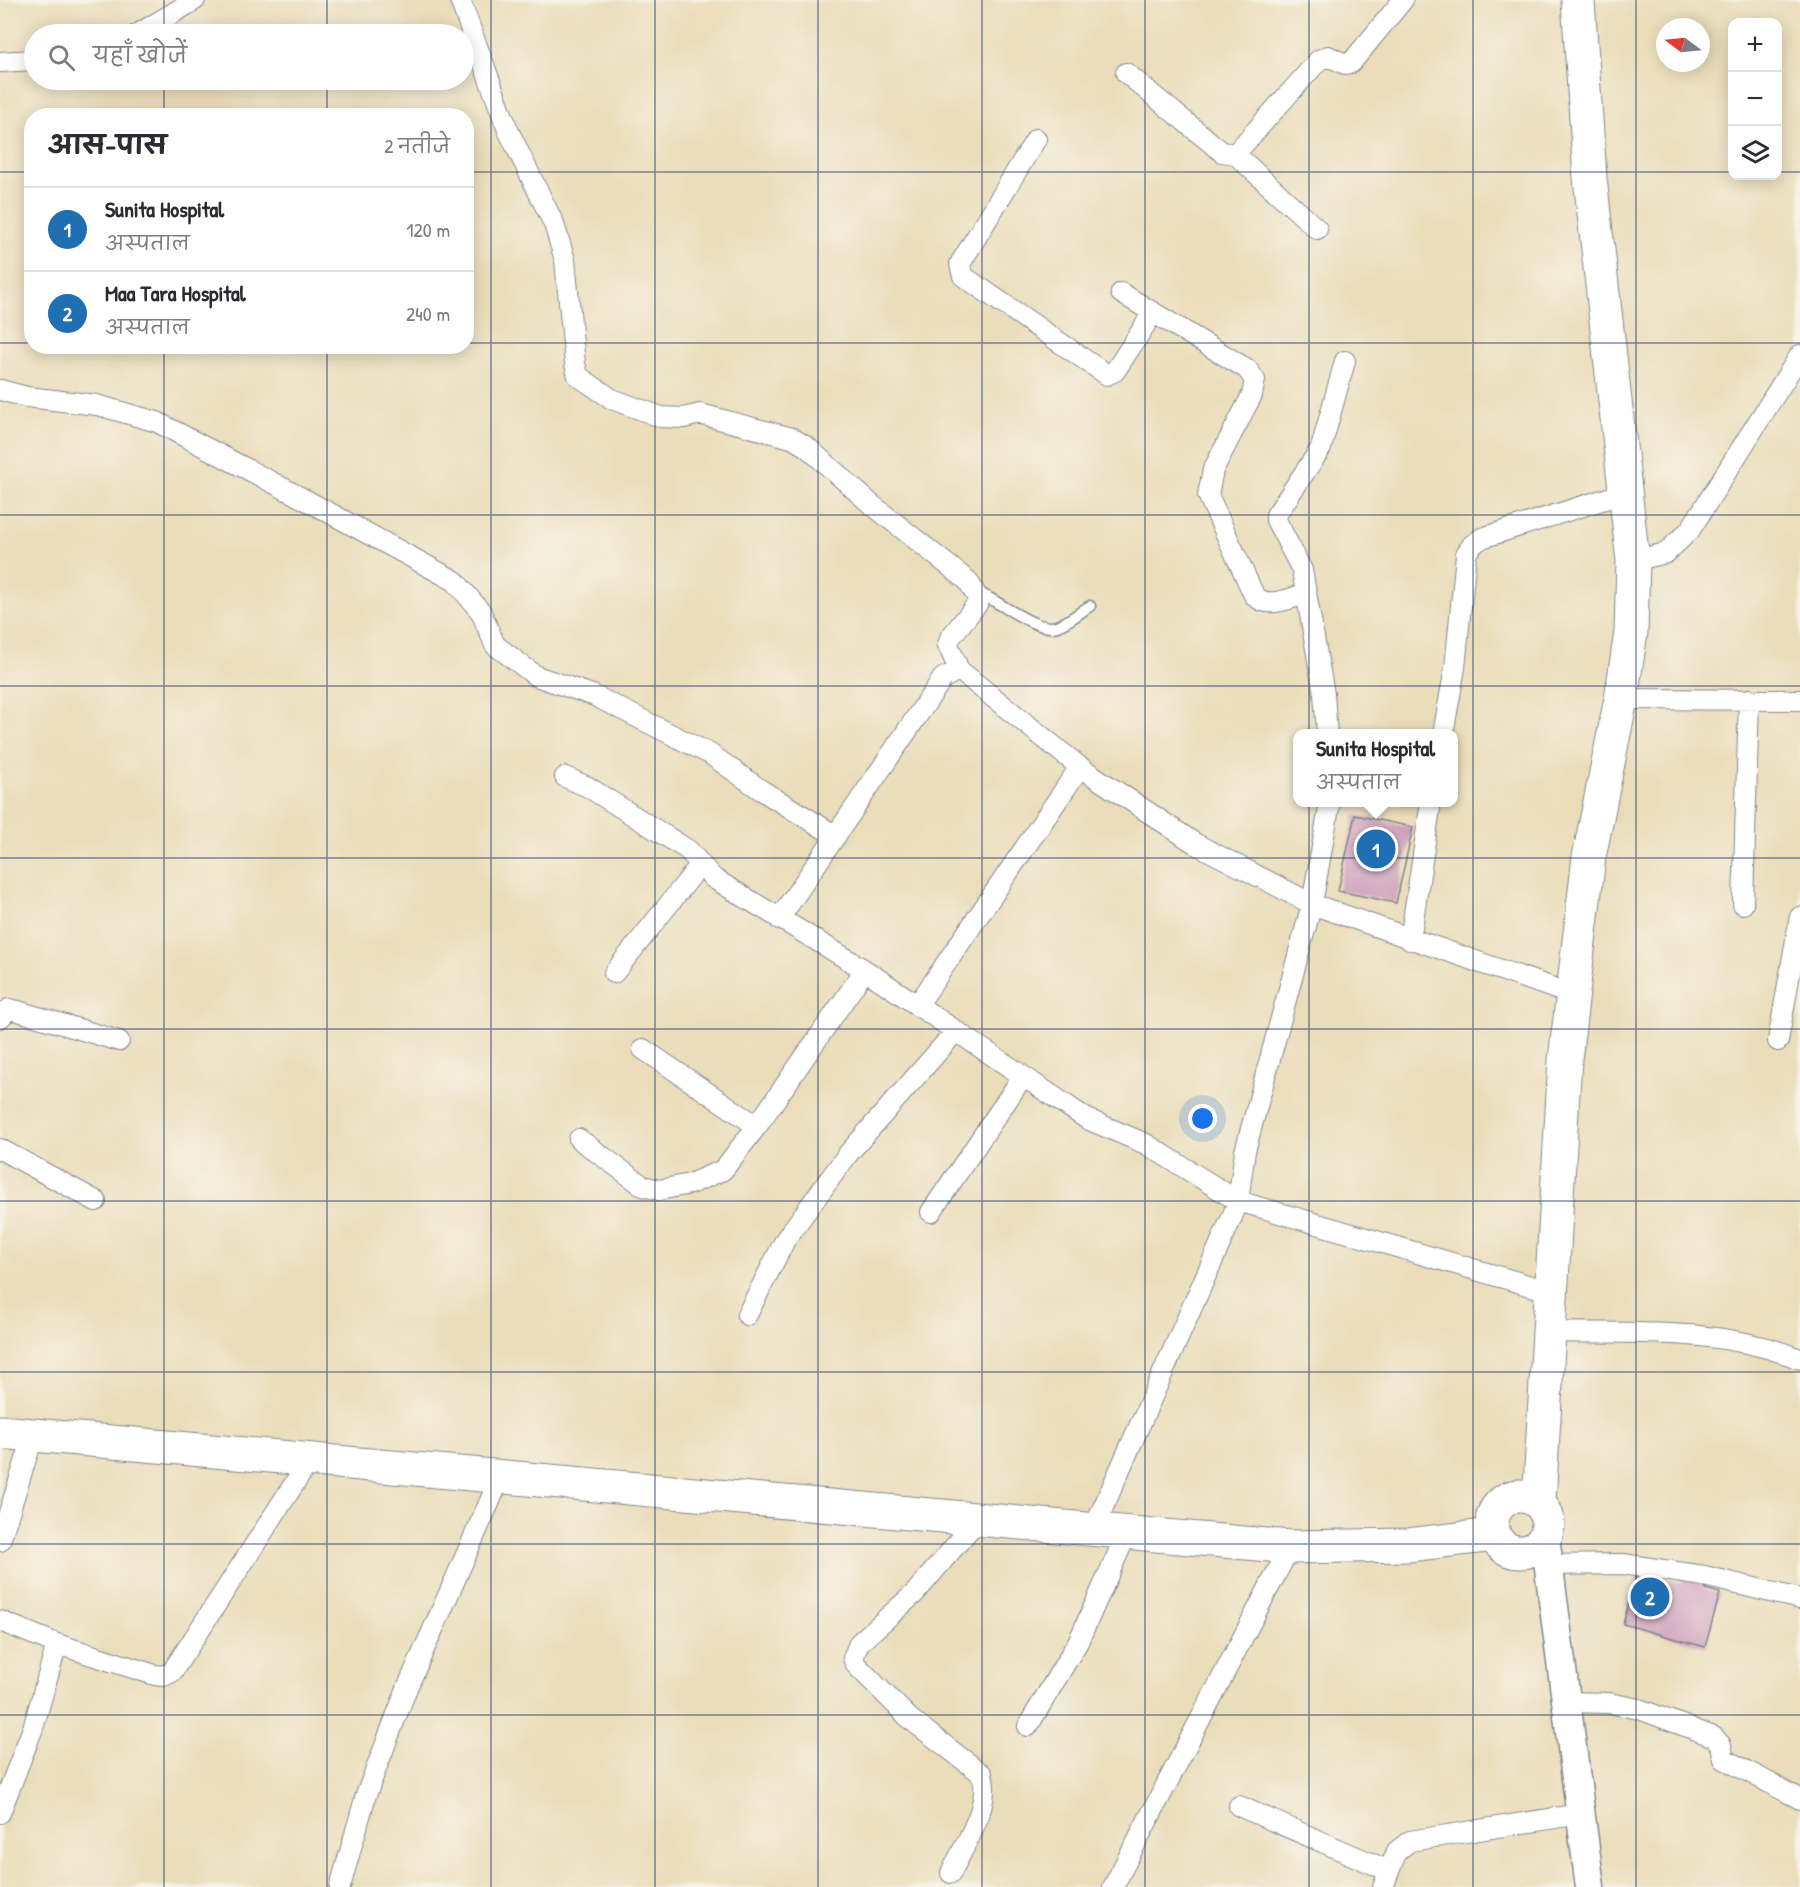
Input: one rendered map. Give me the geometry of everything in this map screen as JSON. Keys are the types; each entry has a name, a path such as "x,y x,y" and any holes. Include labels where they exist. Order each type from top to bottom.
{"highway":[{"path":"1539,1502 1565,1060 1589,856 1621,699 1631,632 1633,561 1590,178 1578,0"},
{"path":"0,1432 1290,1547 1408,1545 1494,1535"},
{"path":"1515,1495 1528,1496 1539,1502 1546,1512 1547,1551 1537,1547 1519,1551 1502,1545 1494,1535 1492,1522 1495,1510 1503,1501 1515,1495"}],"main road":[{"path":"1547,1551 1590,1887"}],"street":[{"path":"153,24 195,0"},
{"path":"460,0 469,24"},
{"path":"1235,154 1323,56 1333,57 1345,64 1351,63 1403,0"},
{"path":"474,38 508,130 554,224 565,260 578,376 612,399 661,417 684,418 700,414 792,438 807,447 871,504 968,581 976,592 977,604 950,638 948,645 959,670 1080,767 1196,844 1312,904 1573,995"},
{"path":"0,62 24,61"},
{"path":"1126,73 1222,152 1235,154 1317,229"},
{"path":"1036,139 960,264 963,276 1098,372 1107,375 1114,371 1153,313"},
{"path":"1121,294 1247,369 1255,380 1252,394 1213,470 1208,495 1259,601 1268,604 1306,594"},
{"path":"1633,561 1666,553 1690,530 1800,355"},
{"path":"1327,729 1324,694 1302,570 1276,520 1276,515 1321,448 1345,361"},
{"path":"0,390 27,397 97,405 157,422 294,494 455,581 481,612 495,645 536,676 595,696 710,754 761,790 836,836"},
{"path":"1444,729 1455,668 1466,554 1472,545 1482,538 1624,493"},
{"path":"779,919 943,678 959,670"},
{"path":"1621,699 1800,700"},
{"path":"1743,904 1749,699"},
{"path":"917,1006 1080,767"},
{"path":"565,777 588,787 688,850 712,878 865,970 1022,1078 1097,1125 1146,1144 1238,1201 1552,1292"},
{"path":"1094,1528 1238,1201 1245,1150 1312,904 1329,807"},
{"path":"1410,940 1430,807"},
{"path":"614,973 700,865"},
{"path":"1778,1041 1800,917"},
{"path":"579,1139 643,1186 659,1190 690,1184 723,1170 757,1126 865,970"},
{"path":"0,1018 9,1009 119,1041"},
{"path":"747,1315 785,1240 848,1154 956,1031"},
{"path":"643,1049 757,1126"},
{"path":"931,1212 1022,1078"},
{"path":"0,1149 96,1201"},
{"path":"1550,1332 1706,1336 1746,1341 1800,1359"},
{"path":"0,1541 34,1434"},
{"path":"0,1621 57,1644 155,1675 164,1676 172,1672 311,1458"},
{"path":"340,1887 366,1795 407,1688 501,1476"},
{"path":"951,1874 981,1805 986,1785 982,1774 910,1719 856,1665 854,1658 860,1643 915,1593 979,1518"},
{"path":"1028,1726 1078,1642 1128,1531"},
{"path":"1113,1887 1290,1547"},
{"path":"1547,1551 1704,1576 1800,1599"},
{"path":"0,1813 33,1728 57,1644"},
{"path":"1566,1702 1609,1703 1639,1709 1707,1734 1721,1744 1724,1759 1800,1799"},
{"path":"1239,1806 1386,1879 1397,1851 1410,1840 1580,1814"}],"lane":[{"path":"976,592 995,599 1036,626 1049,628 1061,625 1090,606"}],"building":[{"path":"1355,815 1413,827 1396,903 1338,891"},
{"path":"1638,1571 1682,1583 1683,1576 1707,1583 1705,1589 1720,1593 1705,1647 1623,1624"}],"place":[{"name":"Sunita Hospital","path":"1376,849"},
{"name":"Maa Tara Hospital","path":"1650,1597"}]}
